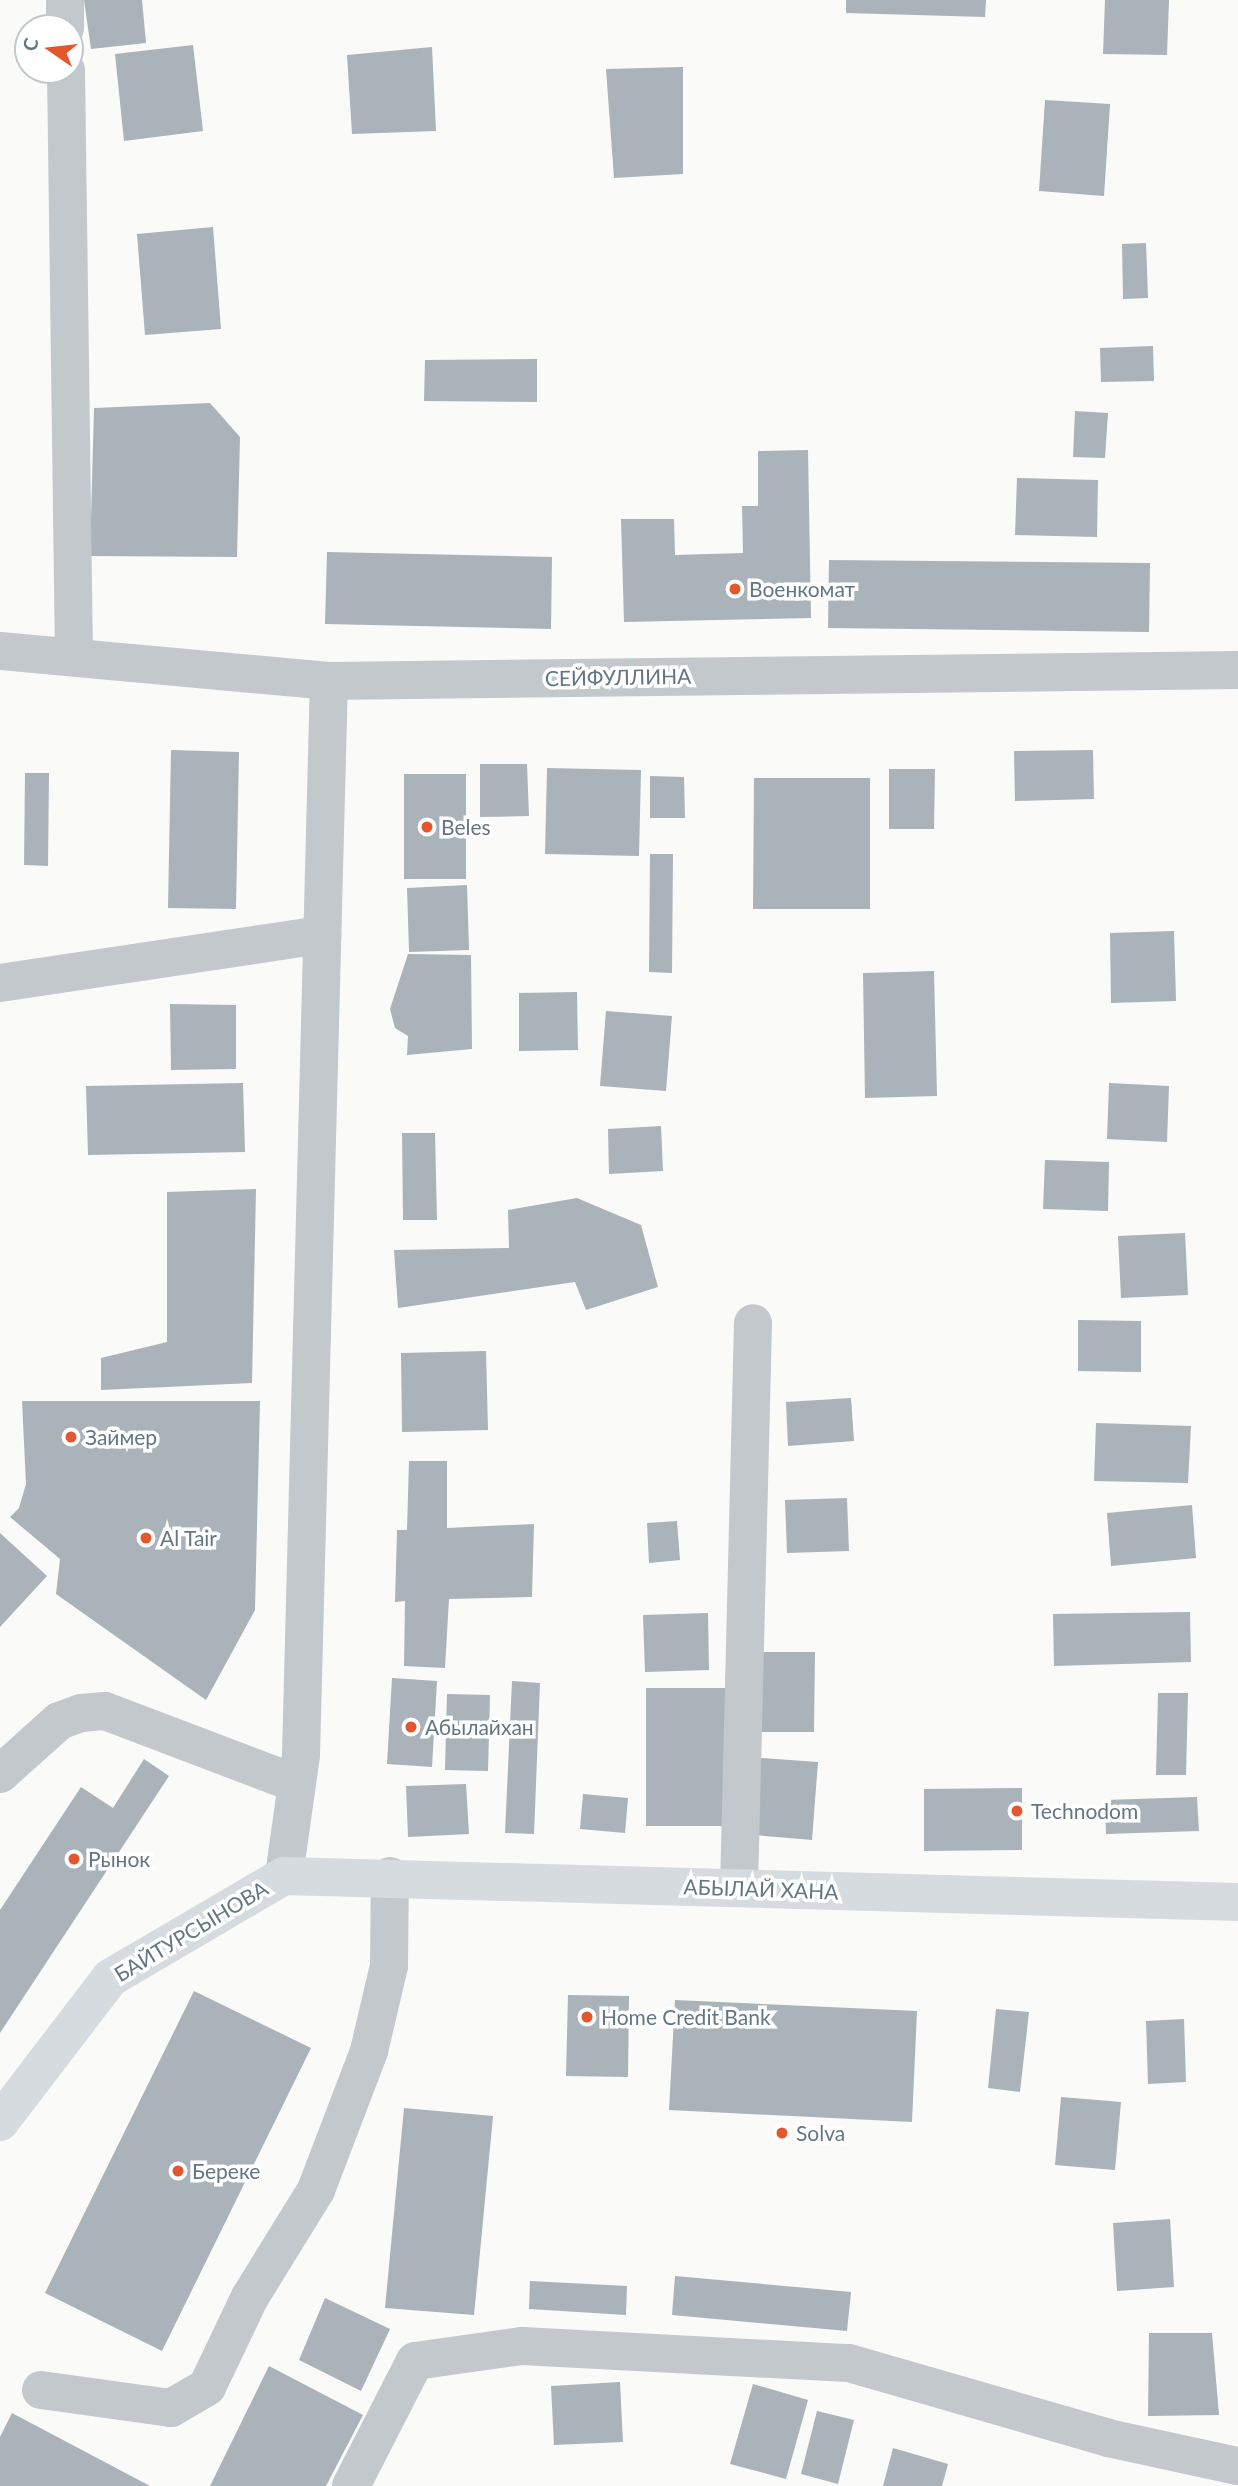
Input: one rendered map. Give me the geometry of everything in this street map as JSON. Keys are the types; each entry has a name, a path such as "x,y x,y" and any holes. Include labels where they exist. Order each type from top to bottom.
{"main road":[{"name":"АБЫЛАЙ ХАНА","path":"284,1876 390,1876 1238,1902"},
{"name":"БАЙТУРСЫНОВА","path":"0,2122 110,1978 284,1876"}],"street":[{"path":"66,84 74,657"},
{"name":"СЕЙФУЛЛИНА","path":"0,651 329,681 1238,670"},
{"path":"284,1876 297,1784 329,681"},
{"path":"0,983 322,935"},
{"path":"739,1888 752,1323"},
{"path":"0,1774 59,1721 81,1713 105,1712 297,1784"},
{"path":"41,2390 171,2408 207,2387 250,2297 316,2190 369,2051 388,1966 390,1876"},
{"path":"351,2486 415,2361 522,2346 849,2363 1108,2438 1238,2466"}],"building":[{"path":"84,0 142,0 146,43 91,49"},
{"path":"846,0 986,0 985,17 846,13"},
{"path":"1105,0 1169,0 1167,55 1103,54"},
{"path":"193,45 203,131 124,141 115,54"},
{"path":"432,47 436,131 352,134 347,55"},
{"path":"683,67 683,174 614,178 606,69"},
{"path":"1045,100 1110,104 1104,196 1039,191"},
{"path":"213,227 221,329 145,335 137,234"},
{"path":"1146,243 1148,298 1123,299 1122,244"},
{"path":"1153,346 1154,381 1101,382 1100,348"},
{"path":"537,359 537,402 424,401 425,360"},
{"path":"210,403 240,437 237,557 90,556 94,408"},
{"path":"1075,411 1108,413 1105,458 1073,457"},
{"path":"808,450 811,618 624,622 621,519 674,519 675,555 743,553 742,506 758,506 758,451"},
{"path":"1017,478 1098,480 1097,537 1015,535"},
{"path":"327,552 552,557 551,629 325,624"},
{"path":"829,560 1150,563 1149,632 828,628"},
{"path":"171,750 239,752 236,909 168,908"},
{"path":"1093,750 1094,799 1015,801 1014,751"},
{"path":"480,764 527,764 529,816 480,817"},
{"path":"547,768 641,770 639,856 545,854"},
{"path":"889,769 935,769 934,829 889,829"},
{"path":"25,773 49,773 48,866 24,865"},
{"path":"404,774 466,774 466,879 404,879"},
{"path":"650,776 684,777 685,818 650,818"},
{"path":"754,778 870,778 870,909 753,909"},
{"path":"650,854 673,854 672,973 649,972"},
{"path":"467,885 469,950 409,952 407,888"},
{"path":"1174,931 1176,1001 1111,1003 1110,933"},
{"path":"408,954 471,955 472,1049 407,1055 408,1036 395,1028 390,1009"},
{"path":"934,971 937,1096 865,1098 863,973"},
{"path":"577,992 578,1050 519,1051 519,993"},
{"path":"170,1004 236,1005 236,1069 171,1070"},
{"path":"606,1011 672,1016 666,1091 600,1086"},
{"path":"243,1083 245,1152 88,1155 86,1086"},
{"path":"1109,1083 1169,1086 1167,1142 1107,1139"},
{"path":"661,1126 663,1171 609,1174 608,1129"},
{"path":"402,1133 435,1133 437,1220 403,1220"},
{"path":"1045,1160 1109,1162 1108,1211 1043,1209"},
{"path":"256,1189 252,1383 101,1390 101,1358 167,1342 167,1192"},
{"path":"577,1198 641,1225 658,1287 586,1310 575,1282 398,1308 394,1250 509,1248 508,1210"},
{"path":"1185,1233 1188,1295 1121,1298 1118,1236"},
{"path":"1078,1320 1141,1321 1141,1372 1078,1371"},
{"path":"486,1351 488,1430 402,1432 401,1353"},
{"path":"851,1398 854,1441 788,1446 786,1402"},
{"name":"Al Tair","path":"22,1401 260,1401 255,1610 206,1700 56,1594 60,1559 10,1517 19,1508 26,1484"},
{"path":"1096,1423 1191,1426 1188,1483 1094,1481"},
{"path":"409,1461 447,1461 447,1528 534,1524 532,1597 449,1599 445,1668 404,1666 405,1601 395,1602 397,1530 407,1530"},
{"path":"847,1498 849,1551 787,1553 785,1500"},
{"path":"1192,1505 1196,1558 1111,1566 1107,1513"},
{"path":"677,1521 680,1560 649,1563 647,1523"},
{"path":"0,1533 47,1576 0,1627"},
{"path":"1190,1612 1191,1662 1054,1666 1053,1614"},
{"path":"708,1613 709,1670 645,1672 643,1615"},
{"path":"763,1652 815,1652 814,1732 761,1732"},
{"path":"392,1678 437,1681 432,1767 387,1764"},
{"path":"512,1681 540,1683 534,1834 505,1833"},
{"path":"646,1688 732,1688 732,1826 646,1826"},
{"path":"1158,1693 1188,1693 1186,1775 1156,1775"},
{"path":"447,1694 490,1695 488,1771 445,1770"},
{"path":"761,1758 818,1762 812,1840 754,1835"},
{"name":"Рынок","path":"144,1759 169,1776 0,2033 0,1910 81,1787 113,1808"},
{"path":"466,1784 469,1834 408,1837 406,1786"},
{"path":"1022,1788 1022,1850 924,1851 924,1789"},
{"path":"583,1794 628,1798 625,1833 580,1829"},
{"path":"1197,1797 1199,1831 1106,1834 1105,1800"},
{"name":"Береке","path":"194,1991 311,2048 162,2351 45,2293"},
{"path":"568,1995 629,1996 628,2077 566,2076"},
{"path":"675,2000 917,2011 912,2122 669,2110"},
{"path":"996,2009 1029,2012 1020,2092 988,2088"},
{"path":"1184,2019 1186,2082 1148,2084 1146,2021"},
{"path":"1061,2097 1121,2102 1115,2170 1055,2165"},
{"path":"404,2108 493,2116 474,2315 385,2308"},
{"path":"1170,2219 1174,2287 1117,2291 1113,2223"},
{"path":"675,2276 851,2292 847,2331 672,2315"},
{"path":"530,2281 627,2286 626,2315 529,2309"},
{"path":"325,2298 390,2329 361,2391 299,2360"},
{"path":"1149,2333 1212,2333 1219,2415 1148,2416"},
{"path":"269,2366 363,2415 326,2486 210,2486"},
{"path":"620,2382 623,2442 554,2445 551,2386"},
{"path":"753,2384 808,2400 786,2479 730,2464"},
{"path":"817,2411 854,2420 838,2484 801,2474"},
{"path":"12,2413 150,2486 0,2486 0,2437"},
{"path":"893,2448 948,2464 942,2486 883,2486"}],"place":[{"name":"Военкомат","path":"735,589"},
{"name":"Beles","path":"427,827"},
{"name":"Займер","path":"71,1437"},
{"name":"Al Tair","path":"146,1538"},
{"name":"Абылайхан","path":"411,1727"},
{"name":"Technodom","path":"1017,1811"},
{"name":"Рынок","path":"74,1859"},
{"name":"Home Credit Bank","path":"587,2017"},
{"name":"Solva","path":"782,2133"},
{"name":"Береке","path":"178,2171"}]}
